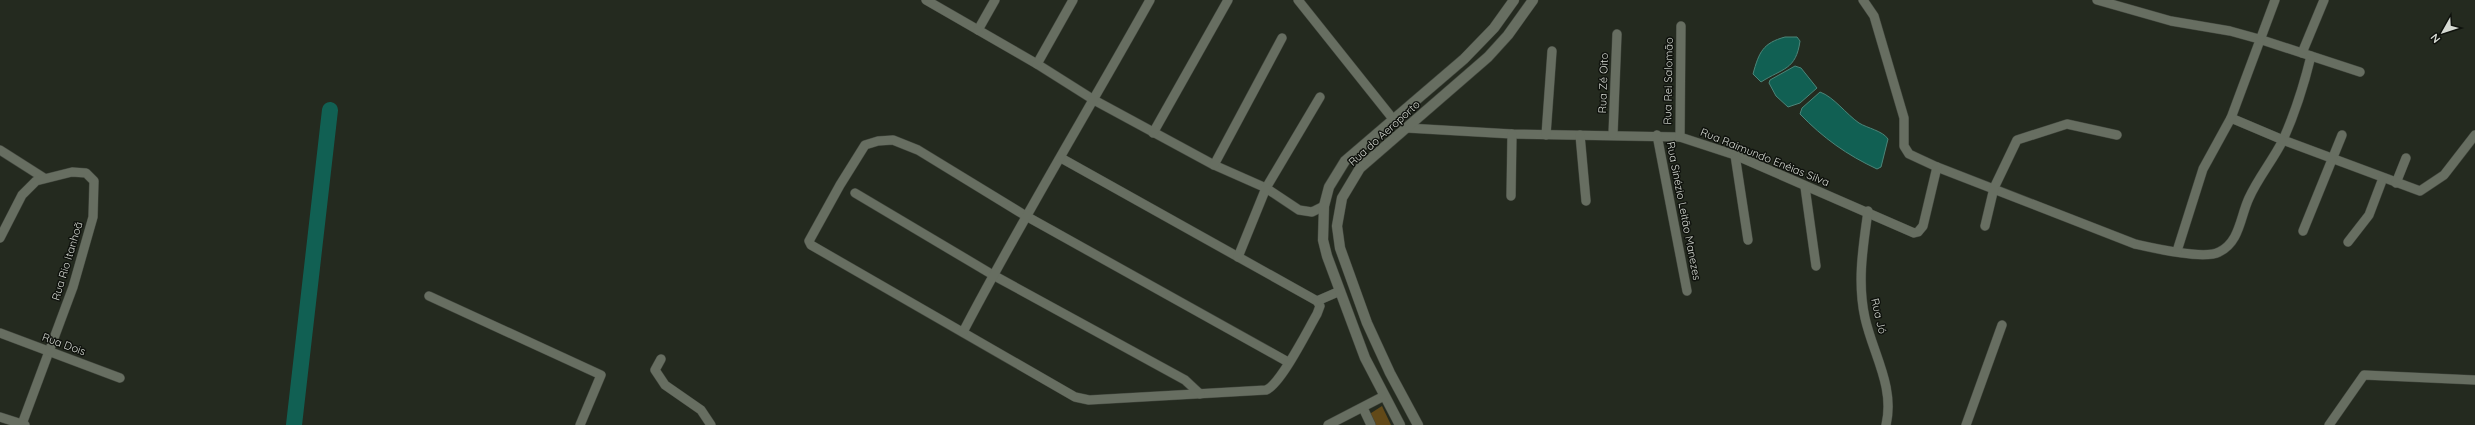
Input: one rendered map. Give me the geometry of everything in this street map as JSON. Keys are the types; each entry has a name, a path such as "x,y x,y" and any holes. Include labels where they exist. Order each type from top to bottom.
{"main road":[{"name":"Rua do Aeroporto","path":"1400,425 1365,358 1323,240 1324,206 1329,187 1345,161 1481,42 1514,0"},
{"name":"Rua do Aeroporto","path":"1418,425 1390,373 1367,322 1340,248 1337,226 1342,198 1348,184 1360,168 1460,83 1501,44 1533,0"},
{"path":"1450,70 1460,83"}],"street":[{"path":"926,0 1037,64 1094,100 1214,165 1266,188 1299,210 1312,212 1324,206"},
{"path":"978,30 996,0"},
{"path":"1037,64 1073,0"},
{"path":"963,332 1026,216 1062,158 1150,0"},
{"path":"1153,133 1228,0"},
{"path":"1298,0 1394,119"},
{"path":"1863,0 1874,16 1904,118 1904,146 1909,154 1937,168 1994,188 2135,244 2210,255 2228,247 2235,238 2250,197 2283,140 2305,82 2306,55 2324,0"},
{"path":"2097,0 2171,21 2230,31 2360,72"},
{"path":"2177,251 2203,169 2231,118 2259,39 2275,0"},
{"name":"Rua Rei Salomão","path":"1680,137 1681,26"},
{"name":"Rua Zé Oito","path":"1613,134 1617,34"},
{"path":"1214,165 1282,38"},
{"path":"1546,134 1552,51"},
{"path":"1238,257 1266,188 1320,97"},
{"path":"2231,118 2283,140 2420,191 2444,175 2475,135"},
{"path":"1984,226 1994,188 2017,140 2067,124 2118,135"},
{"name":"Rua Raimundo Enéias Silva","path":"1407,128 1512,134 1613,134 1680,137 1735,155 1805,187 1868,211 1914,233 1918,232 1923,226 1937,168"},
{"path":"1512,134 1512,196"},
{"path":"1580,135 1586,201"},
{"name":"Rua Sinézio Leitão Manezes","path":"1657,135 1687,291"},
{"path":"2303,231 2342,135"},
{"path":"1062,158 1317,301 1320,306 1317,314 1273,387 1266,390 1089,400 1075,397 811,245 811,235 865,145 878,141 893,140 918,150 1026,216 1288,362"},
{"path":"0,150 44,178"},
{"path":"1735,155 1748,240"},
{"path":"2396,183 2406,158"},
{"name":"Rua Rio Itanhoã","path":"0,238 22,194 30,185 44,178 72,172 86,173 90,176 96,186 93,217 73,287 48,351 23,425"},
{"path":"2348,242 2369,215 2383,178"},
{"path":"1805,187 1816,266"},
{"path":"855,193 993,275 1185,380 1200,394"},
{"name":"Rua Jó","path":"1868,211 1861,273 1863,302 1865,319 1884,377 1889,401 1886,425"},
{"path":"1317,301 1340,291"},
{"path":"429,296 601,375 580,425"},
{"path":"1966,425 2002,325"},
{"name":"Rua Dois","path":"0,334 120,378"},
{"path":"662,359 655,370 665,385 701,410 711,425"},
{"path":"2329,425 2364,375 2475,380"},
{"path":"1328,425 1384,396"},
{"path":"1363,408 1371,425"},
{"path":"0,418 23,425"}],"shaded area":[{"path":"1382,406 1391,425 1373,425 1368,415"}],"water":[{"path":"1785,37 1797,37 1800,41 1795,58 1792,63 1782,71 1761,82 1753,74 1760,54 1772,42"},
{"path":"1795,66 1801,68 1817,88 1800,103 1788,107 1776,96 1769,83 1770,80"},
{"path":"1820,92 1825,94 1859,123 1886,136 1888,139 1881,167 1877,169 1846,152 1818,131 1800,114 1802,108"}],"waterway":[{"path":"294,425 330,110"}]}
